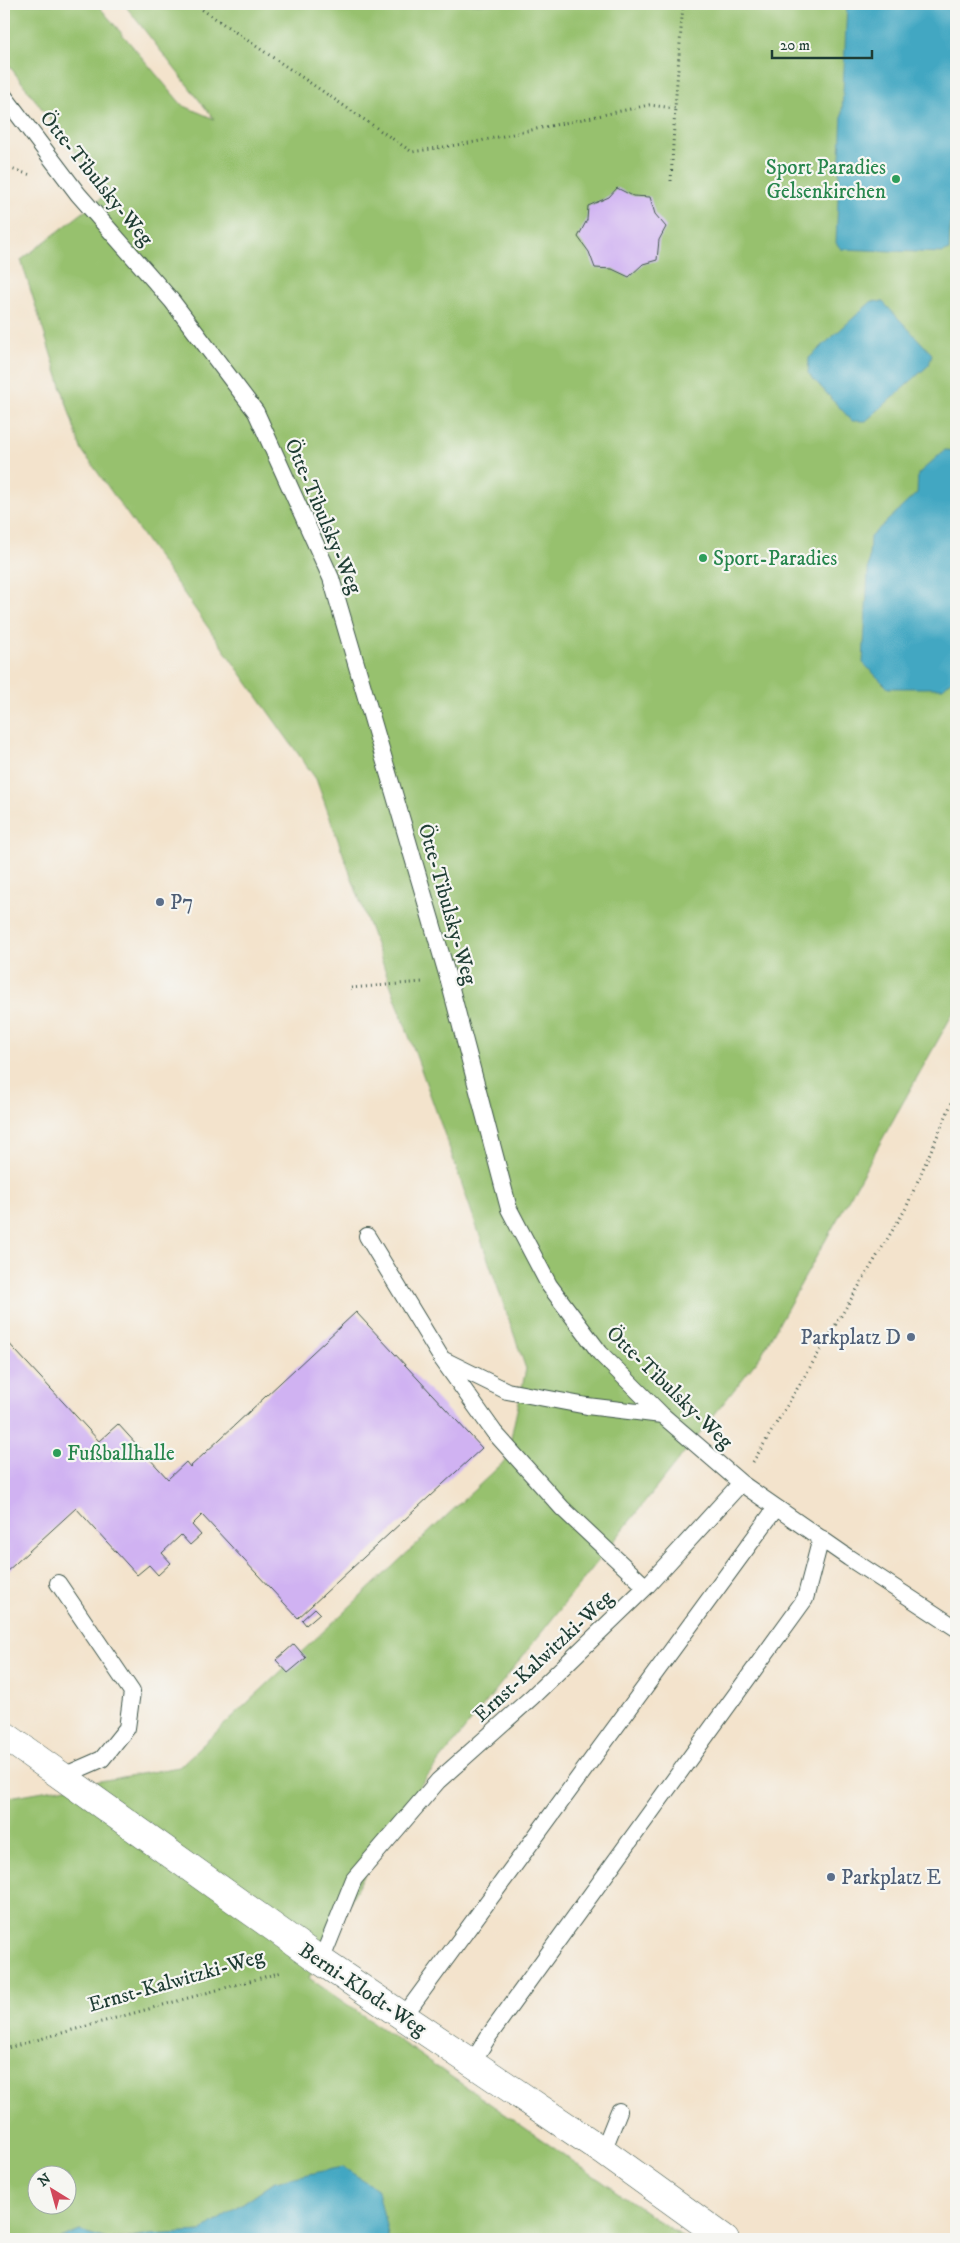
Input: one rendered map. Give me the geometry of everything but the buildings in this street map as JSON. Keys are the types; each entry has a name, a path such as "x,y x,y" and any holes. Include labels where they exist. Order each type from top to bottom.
{"street":[{"name":"Berni-Klodt-Weg","path":"4,1734 321,1961 603,2151 725,2239"}],"lane":[{"name":"Ötte-Tibulsky-Weg","path":"4,96 78,194 172,302 256,412 331,578 449,981 509,1208 549,1285 600,1353 662,1415 741,1483 956,1628"},
{"path":"367,1236 442,1359 500,1439 562,1508 646,1587"},
{"path":"442,1359 507,1391 587,1406 662,1415"},
{"name":"Ernst-Kalwitzki-Weg","path":"321,1961 354,1879 438,1781 532,1697 646,1587 741,1483"},
{"path":"404,2016 776,1508"},
{"path":"472,2063 488,2037 805,1599 820,1538"},
{"path":"58,1583 132,1692 127,1728 108,1752 102,1759 63,1776"},
{"path":"603,2151 620,2111"}],"path":[{"path":"194,4 412,152 475,142 649,105 675,108"},
{"path":"671,180 683,4"},
{"path":"351,988 419,983"},
{"path":"741,1483 906,1208 956,1093"},
{"name":"Ernst-Kalwitzki-Weg","path":"4,2049 321,1961"}],"green space":[{"path":"4,4 97,4 182,105 214,119 124,4 956,4 956,1008 760,1357 396,1816 309,1978 685,2239 389,2239 387,2231 275,2181 201,2232 107,2239 80,2231 61,2239 4,2239 4,1798 179,1767 506,1460 526,1369 448,1144 316,779 81,449 21,260 107,194 4,59"}],"water":[{"name":"Sport Paradies Gelsenkirchen","path":"847,4 956,4 956,115 949,250 942,253 841,249 836,243"},
{"path":"872,301 883,302 932,354 929,365 866,421 852,421 808,373 809,358"},
{"path":"945,450 956,451 956,676 943,688 888,688 863,663 870,537 917,493 918,474"},
{"path":"343,2167 378,2190 389,2239 128,2239 149,2235 201,2232 275,2181"},
{"path":"80,2231 107,2239 61,2239"}],"place":[{"name":"Sport Paradies Gelsenkirchen","path":"896,179"},
{"name":"Sport-Paradies","path":"703,558"},
{"name":"P7","path":"160,902"},
{"name":"Parkplatz D","path":"911,1337"},
{"name":"Fußballhalle","path":"57,1453"},
{"name":"Parkplatz E","path":"831,1877"}]}
